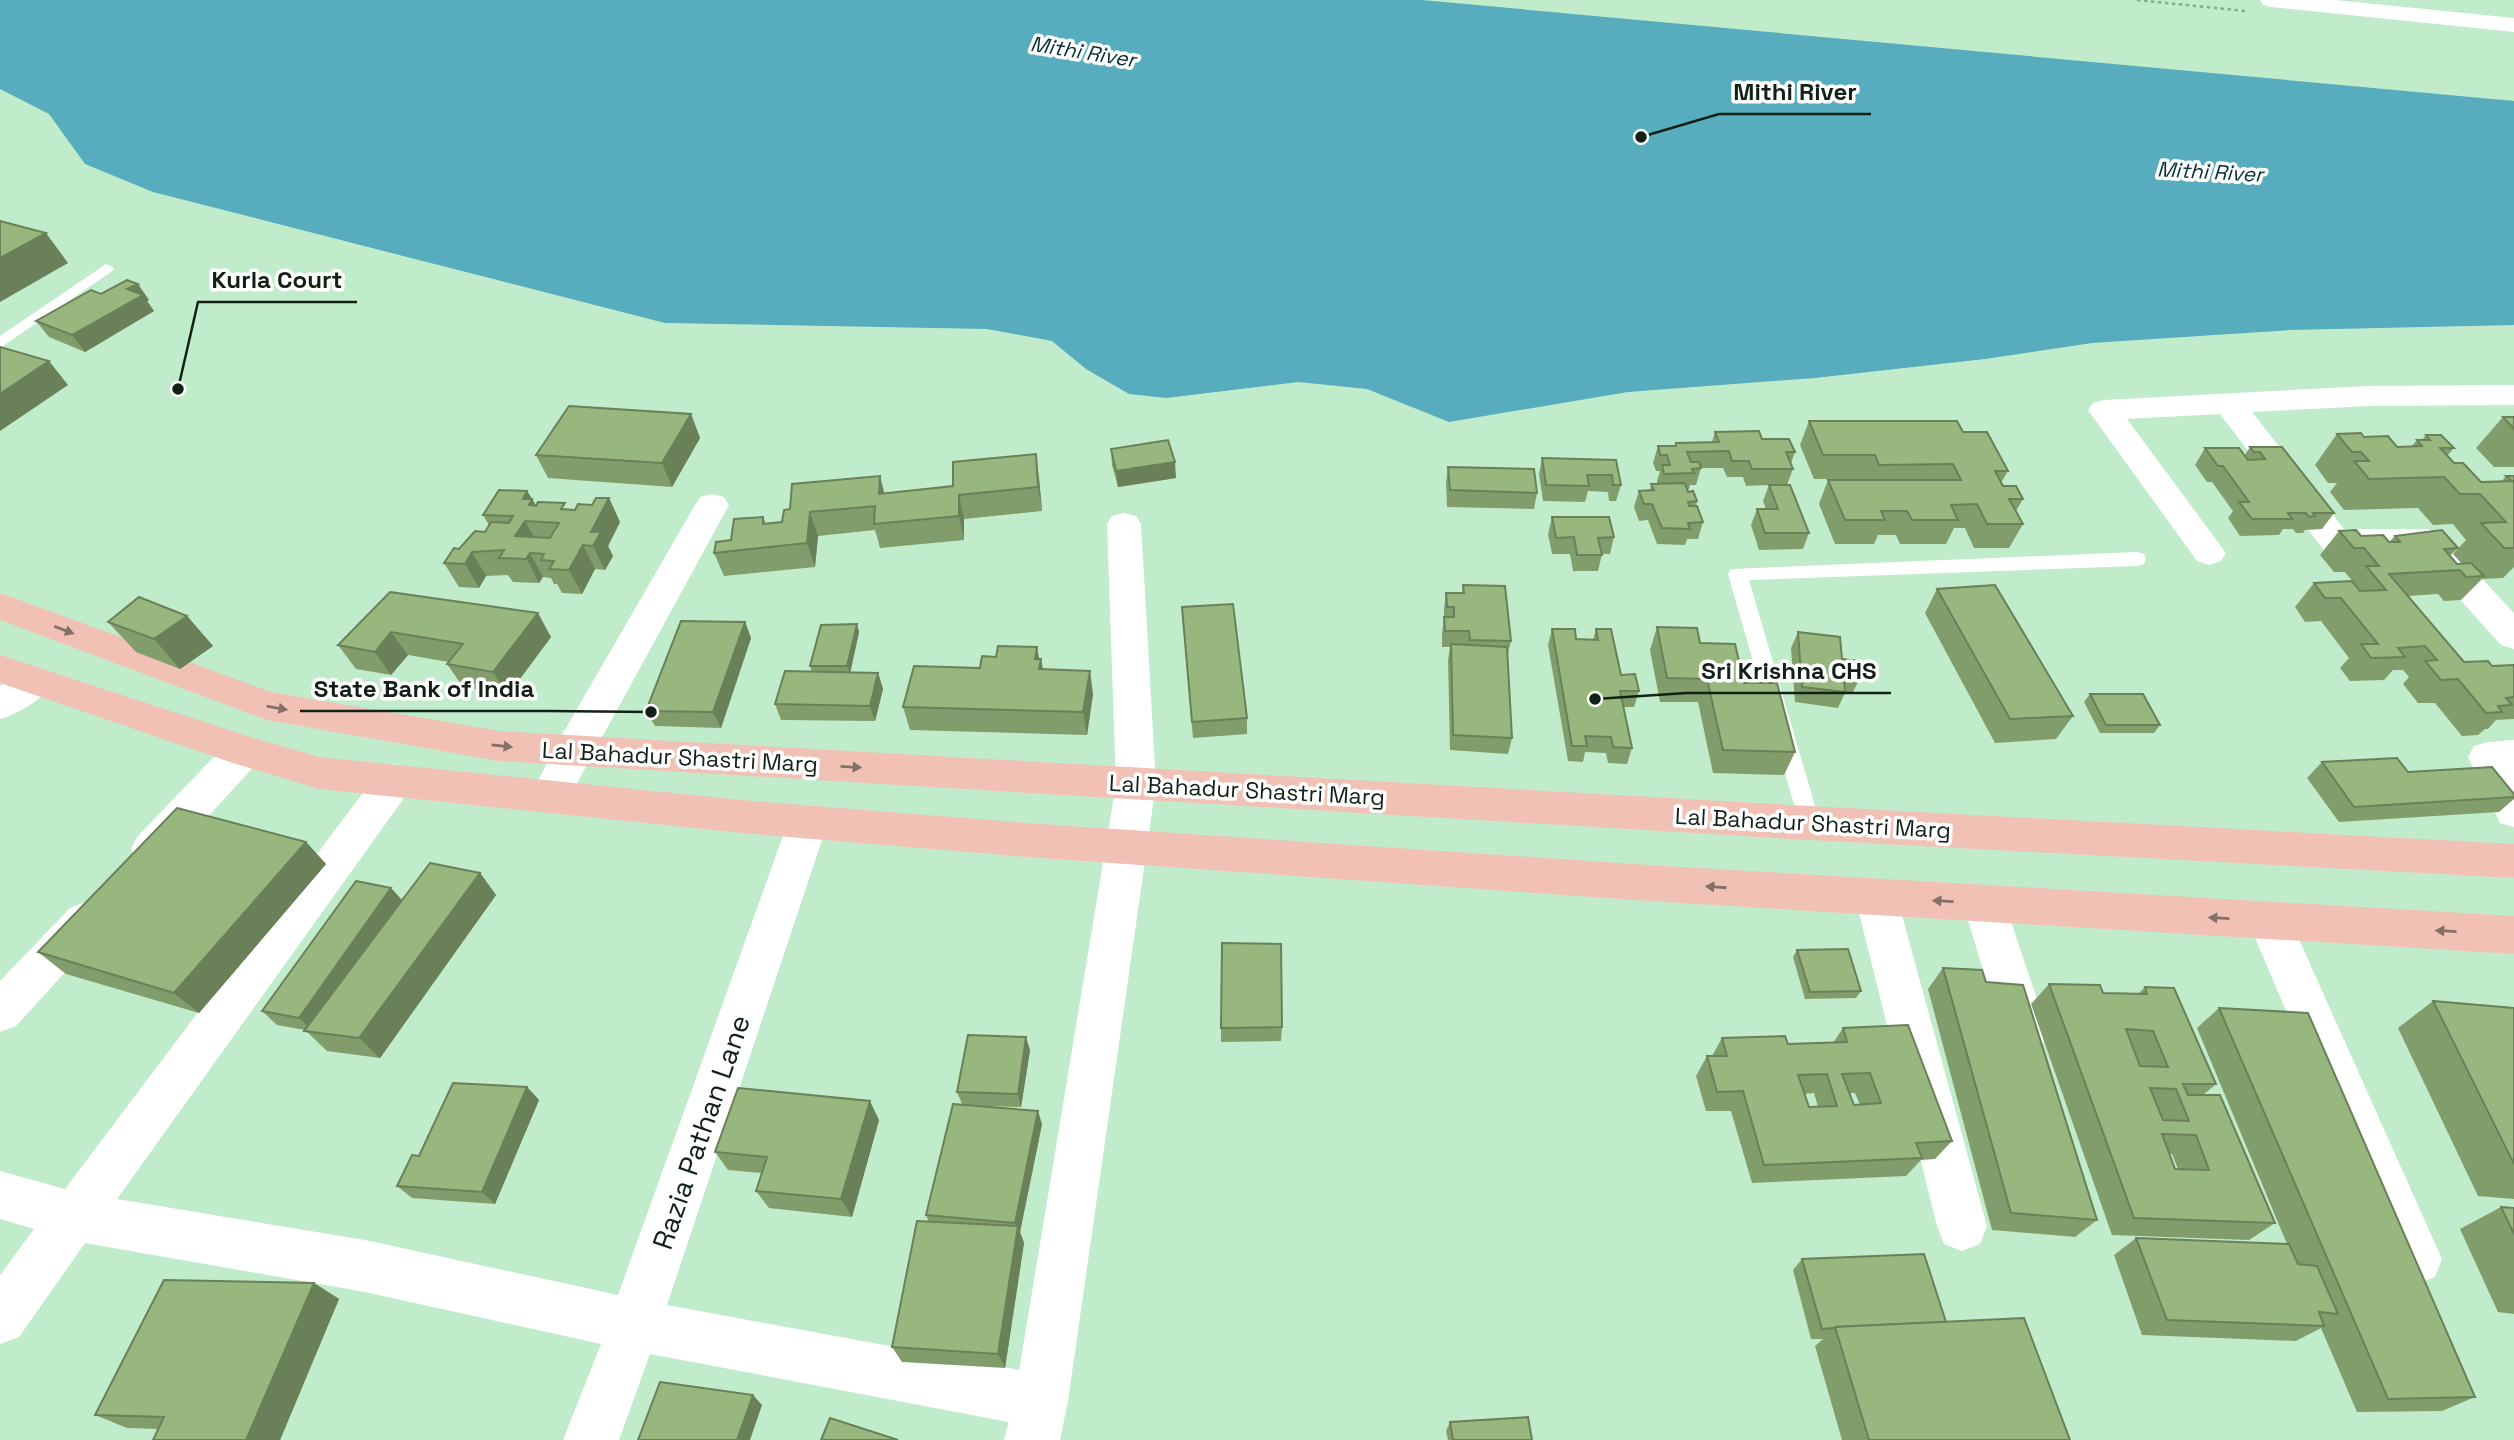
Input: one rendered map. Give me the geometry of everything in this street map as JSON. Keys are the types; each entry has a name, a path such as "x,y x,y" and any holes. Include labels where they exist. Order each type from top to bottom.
{"main road":[{"name":"Lal Bahadur Shastri Marg","path":"0,606 267,706 499,746 1809,823 2514,861"},
{"name":"Lal Bahadur Shastri Marg","path":"17,675 244,751 319,773 808,822 1125,846 1984,904 2514,936"}],"street":[{"path":"2271,0 2514,25"},
{"path":"2397,0 2514,12"},
{"path":"2209,553 2104,410 2368,396 2514,395"},
{"path":"2229,404 2335,541 2427,541 2514,635"},
{"path":"550,796 712,505"},
{"path":"0,1195 73,1216 365,1266 634,1325 1036,1420 1136,784 1124,524"},
{"path":"0,705 17,675"},
{"path":"0,1012 244,751"},
{"path":"2514,755 2488,757 2514,811"},
{"path":"0,1318 395,780"},
{"name":"Razia Pathan Lane","path":"591,1440 634,1325 808,822"},
{"path":"1876,897 1962,1226"},
{"path":"1984,904 2039,1074"},
{"path":"2270,921 2417,1259"}],"lane":[{"path":"0,343 106,269"},
{"path":"1809,823 1738,574 2137,559"}],"water":[{"path":"0,0 1422,0 2514,101 2514,325 2290,330 2092,343 1985,359 1815,378 1628,392 1449,422 1367,389 1298,382 1166,398 1129,394 1086,369 1052,341 987,329 665,323 153,192 85,164 49,114 0,89"}],"building":[{"path":"0,221 46,233 0,258"},
{"path":"127,280 138,284 127,289 143,295 72,335 36,321 91,290 101,294"},
{"path":"0,347 49,361 0,394"},
{"path":"569,406 691,414 662,463 536,455"},
{"path":"2503,417 2514,417 2514,429"},
{"path":"1809,421 1957,421 1963,432 1987,432 2008,471 1995,471 2003,486 2016,486 2023,499 2009,499 2023,524 1987,524 1977,504 1951,505 1958,520 1912,520 1907,511 1881,511 1885,520 1845,520 1828,480 1961,480 1953,464 1879,465 1875,455 1823,455"},
{"path":"1759,431 1762,439 1789,439 1795,452 1786,452 1793,469 1752,469 1749,461 1732,461 1729,451 1687,452 1691,462 1699,462 1701,468 1692,469 1694,473 1664,474 1662,465 1670,465 1667,455 1660,455 1658,446 1719,442 1715,432"},
{"path":"2361,433 2364,437 2388,436 2397,447 2422,446 2417,440 2430,440 2426,435 2441,435 2454,448 2440,448 2454,463 2463,463 2481,482 2512,481 2506,476 2514,476 2514,548 2504,548 2481,523 2506,522 2480,494 2460,494 2444,477 2369,479 2354,461 2369,461 2361,452 2352,452 2337,434"},
{"path":"1168,440 1175,462 1116,471 1111,449"},
{"path":"2250,447 2282,447 2334,513 2313,513 2315,516 2309,517 2306,513 2288,513 2292,519 2252,519 2239,502 2249,502 2223,466 2218,466 2205,448 2239,448 2248,460 2265,459 2260,452 2254,452"},
{"path":"1036,454 1038,487 959,495 959,516 874,524 875,506 810,512 807,543 714,553 716,542 731,540 734,519 763,517 763,524 782,522 784,510 790,509 792,484 880,476 879,494 953,486 953,462"},
{"path":"1542,458 1616,460 1621,485 1613,485 1612,475 1587,475 1589,486 1546,485"},
{"path":"1448,467 1534,469 1537,493 1450,490"},
{"path":"1685,483 1688,492 1693,491 1697,501 1688,502 1689,506 1697,506 1703,522 1688,523 1690,529 1662,528 1652,504 1644,504 1639,491 1654,490 1651,484"},
{"path":"1769,485 1790,485 1809,533 1765,533 1757,509 1778,509"},
{"path":"499,490 527,491 523,499 532,499 529,505 536,506 538,502 565,503 561,509 575,510 578,504 592,505 596,498 609,498 591,532 601,532 593,546 583,545 569,570 549,569 554,561 541,560 544,554 530,553 526,559 499,558 504,550 472,552 465,564 444,563 454,548 459,549 475,531 485,532 491,522 509,523 513,516 483,515","holes":["525,521 559,523 550,538 515,536"]},
{"path":"1552,517 1609,517 1614,537 1598,538 1602,555 1577,555 1574,537 1556,538"},
{"path":"2356,530 2361,536 2383,535 2389,542 2400,542 2395,536 2442,530 2458,548 2444,549 2457,564 2471,563 2484,576 2466,577 2460,570 2389,574 2464,662 2488,661 2492,666 2514,665 2514,697 2506,698 2512,705 2498,706 2502,712 2486,713 2458,679 2441,680 2425,661 2437,660 2425,646 2398,648 2405,657 2371,658 2361,644 2378,644 2341,598 2325,598 2314,583 2352,581 2360,591 2386,590 2366,566 2379,566 2364,548 2354,548 2339,531"},
{"path":"1463,585 1505,586 1511,641 1470,640 1469,631 1445,631 1444,617 1454,617 1454,607 1447,607 1446,593 1464,593"},
{"path":"1995,585 2073,716 2010,719 1937,589"},
{"path":"390,592 538,613 493,672 447,664 463,644 391,632 375,652 338,645"},
{"path":"139,597 187,616 154,639 108,622"},
{"path":"1233,604 1247,718 1192,722 1182,607"},
{"path":"681,621 745,622 713,712 646,711"},
{"path":"857,624 847,666 810,666 821,625"},
{"path":"1657,627 1697,628 1700,643 1735,644 1744,683 1777,683 1795,752 1723,750 1707,679 1667,678"},
{"path":"1552,629 1575,629 1576,639 1598,640 1596,629 1611,629 1621,675 1635,674 1639,691 1620,691 1632,748 1613,747 1611,737 1585,736 1587,746 1572,746"},
{"path":"1798,632 1840,637 1842,659 1858,661 1860,678 1844,676 1845,692 1802,687"},
{"path":"1451,644 1507,647 1512,738 1453,735"},
{"path":"998,646 1037,647 1035,659 1041,659 1039,669 1090,671 1083,712 903,707 914,666 980,668 982,656 996,657"},
{"path":"785,671 878,673 870,706 775,704"},
{"path":"2090,694 2143,694 2160,725 2106,725"},
{"path":"2397,758 2408,772 2492,767 2514,797 2354,807 2322,762"},
{"path":"177,808 306,842 174,993 38,952"},
{"path":"430,863 480,873 359,1038 304,1031"},
{"path":"356,881 391,888 299,1018 262,1011"},
{"path":"1222,943 1281,944 1282,1027 1221,1028"},
{"path":"1848,949 1861,991 1810,992 1797,950"},
{"path":"1943,968 1982,970 1986,982 2023,985 2097,1220 2011,1213"},
{"path":"2049,984 2100,985 2103,993 2147,994 2145,987 2174,988 2216,1084 2183,1084 2188,1095 2220,1095 2275,1223 2134,1218","holes":["2126,1029 2153,1031 2168,1067 2140,1066","2150,1088 2176,1089 2189,1121 2163,1120","2162,1134 2196,1135 2209,1170 2175,1169"]},
{"path":"2433,1001 2514,1008 2514,1164"},
{"path":"2219,1008 2308,1013 2475,1397 2388,1399"},
{"path":"1908,1025 1952,1141 1916,1143 1922,1158 1764,1165 1743,1091 1717,1092 1707,1056 1727,1056 1722,1038 1785,1036 1788,1044 1847,1042 1843,1028","holes":["1870,1073 1881,1103 1854,1105 1842,1074","1827,1074 1837,1106 1809,1107 1798,1075"]},
{"path":"968,1035 1026,1037 1018,1094 957,1092"},
{"path":"453,1083 527,1087 482,1192 397,1186 412,1155 419,1156"},
{"path":"738,1088 870,1101 841,1199 756,1191 767,1157 715,1152"},
{"path":"953,1104 1038,1111 1015,1223 926,1215"},
{"path":"2501,1207 2514,1208 2514,1234"},
{"path":"917,1221 1018,1226 998,1354 892,1347"},
{"path":"2136,1238 2289,1244 2298,1264 2317,1266 2338,1314 2319,1312 2324,1326 2167,1320"},
{"path":"1924,1254 1946,1322 1822,1329 1802,1259"},
{"path":"164,1280 314,1283 246,1440 153,1440 164,1417 95,1415"},
{"path":"2024,1318 2070,1440 1869,1440 1835,1327"},
{"path":"660,1382 753,1395 737,1440 638,1440"},
{"path":"1528,1417 1532,1440 1453,1440 1450,1422"},
{"path":"830,1418 898,1440 821,1440"}],"place":[{"name":"Mithi River","path":"1641,137"},
{"name":"Kurla Court","path":"178,389"},
{"name":"Sri Krishna CHS","path":"1595,699"},
{"name":"State Bank of India","path":"651,712"}]}
